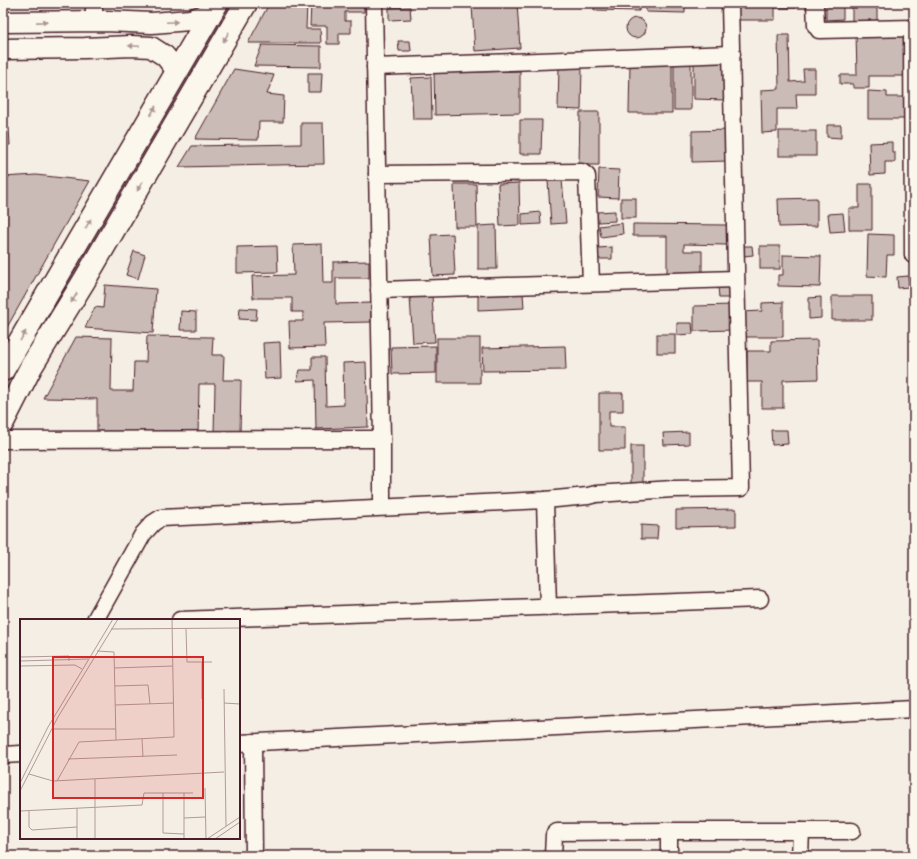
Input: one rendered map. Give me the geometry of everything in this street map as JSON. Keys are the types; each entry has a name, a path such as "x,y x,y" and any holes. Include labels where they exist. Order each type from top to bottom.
{"main road":[{"path":"3,422 31,367 84,281 246,3"},
{"path":"3,370 214,8"},
{"path":"130,152 157,156"}],"street":[{"path":"374,3 382,507"},
{"path":"96,619 143,534 153,523 161,518 545,500 650,490 741,488 730,3"},
{"path":"815,3 816,26 818,30 913,28 913,255"},
{"path":"3,22 94,12 152,23 177,22 190,20 214,8"},
{"path":"3,49 131,46 151,47 165,56 177,72"},
{"path":"375,67 732,54"},
{"path":"377,174 582,172 587,176 591,284"},
{"path":"379,290 736,279"},
{"path":"3,440 382,439"},
{"path":"545,500 548,607"},
{"path":"208,619 760,599"},
{"path":"254,856 246,743 914,709"},
{"path":"3,755 20,754"},
{"path":"669,831 669,856"},
{"path":"800,856 801,831"},
{"path":"553,856 554,835 557,832 852,831"}],"building":[{"path":"307,3 306,29 320,29 321,43 248,43 269,4"},
{"path":"311,3 364,3 364,12 345,12 345,21 351,21 351,33 339,33 339,44 327,44 327,26 310,26"},
{"path":"517,3 520,48 475,51 472,6"},
{"path":"594,3 640,3 639,11 594,10"},
{"path":"646,3 685,3 685,13 646,12"},
{"path":"736,3 796,3 796,8 775,8 775,20 736,20"},
{"path":"826,3 843,3 843,19 826,20"},
{"path":"852,3 877,3 877,21 852,21"},
{"path":"410,7 411,19 389,20 389,8"},
{"path":"636,18 643,21 646,28 643,35 636,38 629,35 626,28 629,21"},
{"path":"856,33 909,33 909,76 869,76 869,88 853,88 853,84 840,84 840,75 857,75"},
{"path":"778,35 789,35 790,82 804,81 803,69 815,69 815,94 796,94 797,109 777,109 777,132 762,133 761,90 779,89"},
{"path":"398,41 410,41 411,51 399,51"},
{"path":"262,45 321,46 321,67 254,66"},
{"path":"691,59 691,110 674,110 674,60"},
{"path":"630,62 672,63 672,113 629,113"},
{"path":"694,62 726,63 725,100 694,99"},
{"path":"559,65 582,66 581,110 558,109"},
{"path":"234,69 274,75 267,94 284,96 283,122 259,122 258,140 195,139"},
{"path":"520,71 520,113 435,115 434,73"},
{"path":"308,73 322,73 321,92 308,92"},
{"path":"431,77 432,119 413,119 411,78"},
{"path":"868,91 887,92 887,97 907,97 907,119 868,119"},
{"path":"580,112 599,112 599,165 579,165"},
{"path":"520,120 542,120 541,154 520,154"},
{"path":"301,123 323,123 324,164 179,167 192,146 301,144"},
{"path":"827,125 841,125 841,138 827,137"},
{"path":"3,128 9,128 10,145 3,145"},
{"path":"729,130 729,161 692,162 692,131"},
{"path":"779,131 816,131 816,156 779,156"},
{"path":"892,142 892,152 895,152 895,162 885,162 885,174 870,175 869,143"},
{"path":"599,169 619,170 618,198 598,197"},
{"path":"36,175 90,181 6,329 3,329 3,177"},
{"path":"562,180 566,223 551,224 548,181"},
{"path":"519,183 520,225 500,226 498,184"},
{"path":"454,184 476,184 477,227 455,227"},
{"path":"859,184 872,184 872,230 849,230 849,208 859,208"},
{"path":"621,198 636,198 636,218 621,218"},
{"path":"817,198 817,226 779,227 778,199"},
{"path":"615,211 615,221 598,222 597,212"},
{"path":"540,212 541,224 522,225 522,214"},
{"path":"843,213 845,231 830,232 828,214"},
{"path":"622,223 623,234 601,237 599,226"},
{"path":"633,224 727,225 727,245 684,244 684,251 702,251 702,274 667,273 667,236 633,236"},
{"path":"496,225 497,269 478,269 478,226"},
{"path":"453,234 455,275 433,276 431,235"},
{"path":"868,234 894,235 894,255 887,255 886,277 867,276"},
{"path":"322,244 323,283 333,283 333,262 369,261 369,278 336,278 336,304 371,303 371,322 324,323 325,347 290,348 289,321 303,321 303,312 292,312 292,298 253,298 252,276 294,275 293,245"},
{"path":"277,246 278,272 237,273 237,247"},
{"path":"743,246 752,246 753,255 744,256"},
{"path":"760,246 780,246 780,269 760,269"},
{"path":"612,247 612,259 598,259 598,248"},
{"path":"134,251 145,255 138,279 126,275"},
{"path":"783,255 821,256 820,287 778,286 778,275 783,275"},
{"path":"908,276 909,287 898,288 897,277"},
{"path":"105,285 156,289 153,333 85,328 95,307 103,308"},
{"path":"718,286 731,286 732,298 719,298"},
{"path":"523,293 524,308 478,310 478,295"},
{"path":"432,296 435,342 413,343 410,297"},
{"path":"832,296 872,296 872,320 832,320"},
{"path":"821,297 821,318 809,319 809,298"},
{"path":"783,302 783,337 743,337 743,312 762,311 762,303"},
{"path":"734,305 734,330 694,331 694,306"},
{"path":"240,308 257,309 256,320 239,319"},
{"path":"181,311 196,312 196,330 180,330"},
{"path":"677,323 692,323 693,334 677,335"},
{"path":"657,334 675,334 675,353 657,353"},
{"path":"147,336 213,337 212,355 224,355 223,380 241,380 240,435 214,434 215,384 199,384 198,436 97,434 97,399 43,398 76,337 112,338 111,391 133,391 134,362 146,362"},
{"path":"437,338 480,338 480,383 437,383"},
{"path":"817,340 818,379 783,380 783,408 762,408 762,382 747,382 747,351 771,351 771,341"},
{"path":"280,342 281,378 265,379 263,343"},
{"path":"436,346 436,373 392,374 391,347"},
{"path":"565,346 566,370 483,371 482,348"},
{"path":"312,357 325,357 326,406 344,405 343,363 366,362 368,427 316,429 315,380 297,381 300,370 312,370"},
{"path":"599,393 623,393 623,411 609,411 609,427 625,427 625,450 599,450"},
{"path":"771,430 787,430 788,444 772,445"},
{"path":"689,432 689,444 664,445 663,433"},
{"path":"631,446 643,446 643,483 631,483"},
{"path":"736,509 736,526 676,527 676,510"},
{"path":"641,525 658,526 657,539 641,539"}]}
